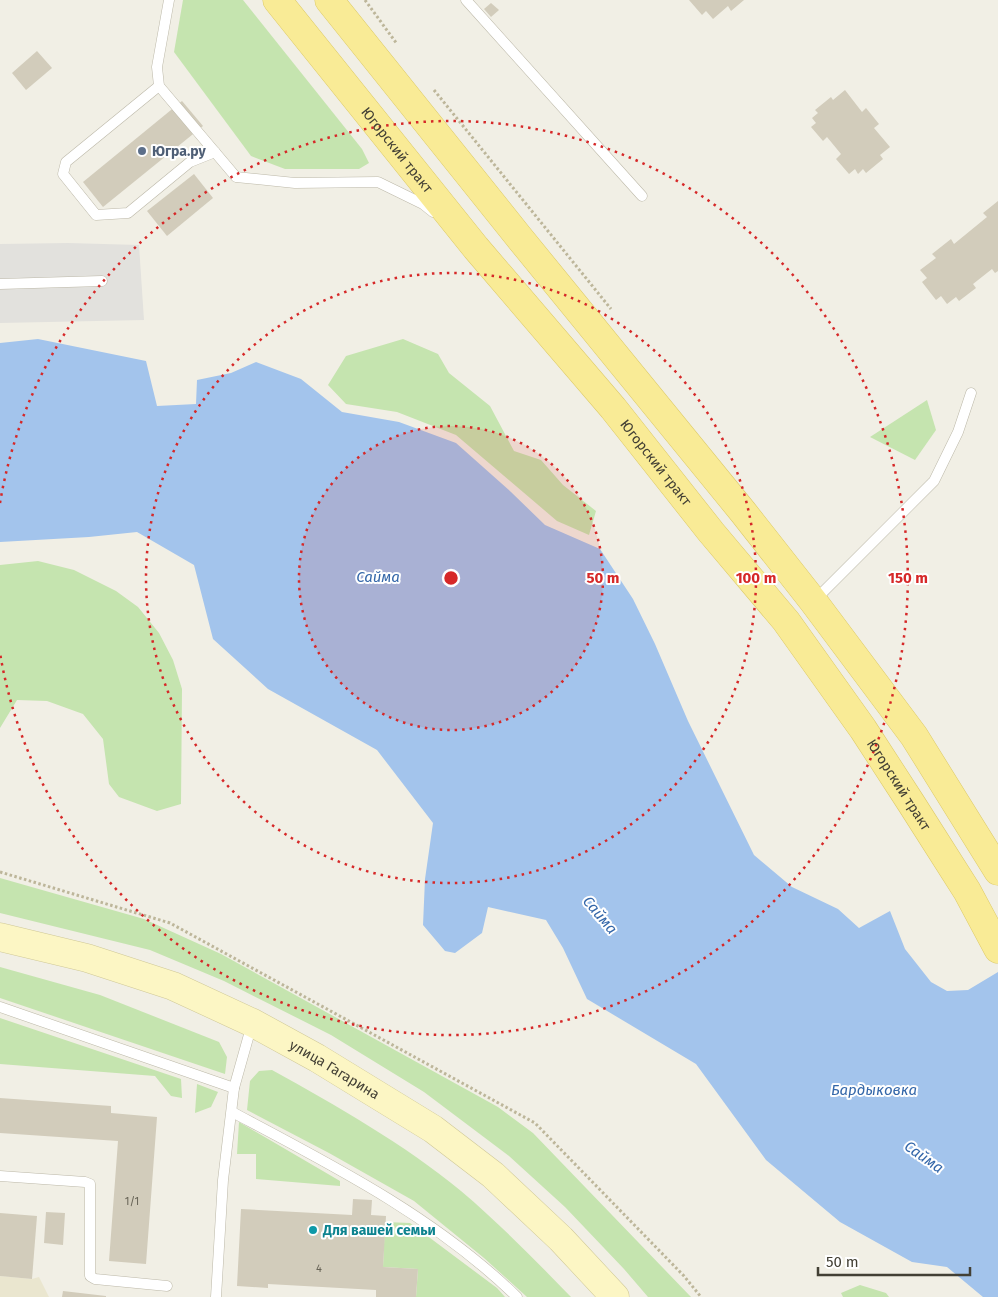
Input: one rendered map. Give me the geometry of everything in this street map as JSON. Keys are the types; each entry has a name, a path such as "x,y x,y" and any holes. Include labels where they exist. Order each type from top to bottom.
{"main road":[{"name":"Югорский тракт","path":"278,0 476,248 613,408 711,532 786,621 863,729 967,891 998,949"},
{"path":"329,0 518,236 744,512 813,601 914,736 996,868"},
{"name":"улица Гагарина","path":"0,937 87,958 173,986 253,1023 318,1058 433,1129 493,1175 561,1239 615,1297"}],"lane":[{"path":"169,0 157,67 159,86 236,177 296,183 378,182 422,204 476,248"},
{"path":"466,0 642,196"},
{"path":"159,86 66,162 63,174 96,215 128,213 190,162 215,152"},
{"path":"0,284 102,281"},
{"path":"813,601 934,481 958,432 971,393"},
{"path":"0,1007 234,1088"},
{"path":"216,1297 223,1180 234,1088 253,1023"},
{"path":"232,1112 342,1170 410,1212 464,1252 516,1297"},
{"path":"0,1176 85,1182 90,1184 90,1276 95,1279 167,1286"}],"path":[{"path":"0,872 170,923 534,1123 684,1276 701,1297"}],"shaded area":[{"path":"0,244 139,245 144,320 0,323"},
{"path":"0,1276 32,1279 39,1277 49,1297 0,1297"}],"green space":[{"path":"183,0 243,0 362,149 369,163 359,169 285,169 251,156 174,52"},
{"path":"403,339 438,354 449,373 490,406 514,451 541,460 563,485 596,511 589,535 557,521 456,435 397,412 346,404 328,385 346,356"},
{"path":"927,400 936,430 915,460 870,437"},
{"path":"38,561 74,570 116,591 138,607 159,633 173,660 182,689 181,804 157,811 119,797 109,784 103,739 83,714 47,701 17,700 0,728 0,565"},
{"path":"0,878 144,919 221,954 498,1107 533,1133 691,1297 648,1297 565,1207 509,1156 424,1092 331,1035 224,981 150,950 0,913"},
{"path":"0,967 100,995 219,1042 227,1057 225,1074 0,998"},
{"path":"0,1018 181,1079 182,1098 171,1096 155,1076 0,1064"},
{"path":"272,1070 370,1126 417,1157 490,1216 571,1297 527,1297 484,1258 414,1201 247,1110 250,1081 259,1071"},
{"path":"197,1084 218,1092 211,1107 195,1113"},
{"path":"239,1122 340,1181 340,1186 256,1179 256,1154 237,1154"},
{"path":"385,1222 410,1223 497,1288 505,1297 416,1297 418,1269 383,1267"},
{"path":"860,1285 886,1293 889,1297 843,1297 841,1293"}],"water":[{"name":"Сайма","path":"38,339 146,361 157,406 196,404 197,380 231,373 256,362 301,379 342,412 399,422 456,443 545,525 600,549 633,599 655,644 688,721 754,855 792,887 838,909 859,928 890,911 905,949 931,982 947,991 968,990 998,972 998,1297 983,1297 947,1267 912,1262 840,1222 766,1160 696,1064 587,999 563,948 546,920 488,907 482,933 455,953 445,951 423,925 425,879 433,823 377,750 268,689 213,639 194,565 137,532 0,542 0,343"}],"building":[{"path":"689,0 744,0 731,11 728,6 713,19 706,11 702,15"},
{"path":"491,3 499,10 491,17 484,9"},
{"path":"37,51 52,68 26,90 12,73"},
{"path":"845,90 862,112 866,108 879,124 874,128 890,147 880,155 883,159 866,173 863,169 858,174 855,169 849,174 836,159 841,154 827,137 823,141 811,127 816,123 812,118 818,113 815,110 831,97 833,100"},
{"path":"182,101 203,126 103,207 83,182"},
{"path":"194,174 213,198 167,236 147,211"},
{"path":"998,201 998,271 995,273 992,269 973,284 976,288 959,301 956,297 947,304 941,296 936,300 922,282 927,278 920,270 936,258 932,254 951,239 954,244 987,217 983,213"},
{"path":"0,1098 111,1106 111,1113 157,1117 146,1264 109,1261 118,1141 0,1133"},
{"path":"353,1199 372,1200 371,1215 386,1216 383,1267 418,1269 416,1297 376,1297 376,1290 268,1284 268,1288 237,1286 241,1209 352,1215"},
{"path":"46,1212 65,1213 63,1245 44,1243"},
{"path":"0,1213 37,1216 32,1279 0,1276"},
{"path":"63,1291 106,1296 106,1297 62,1297"}],"place":[{"name":"Югра.ру","path":"142,151"},
{"name":"Для вашей семьи","path":"313,1230"}],"water label":[{"name":"Бардыковка","path":"874,1090"}]}
